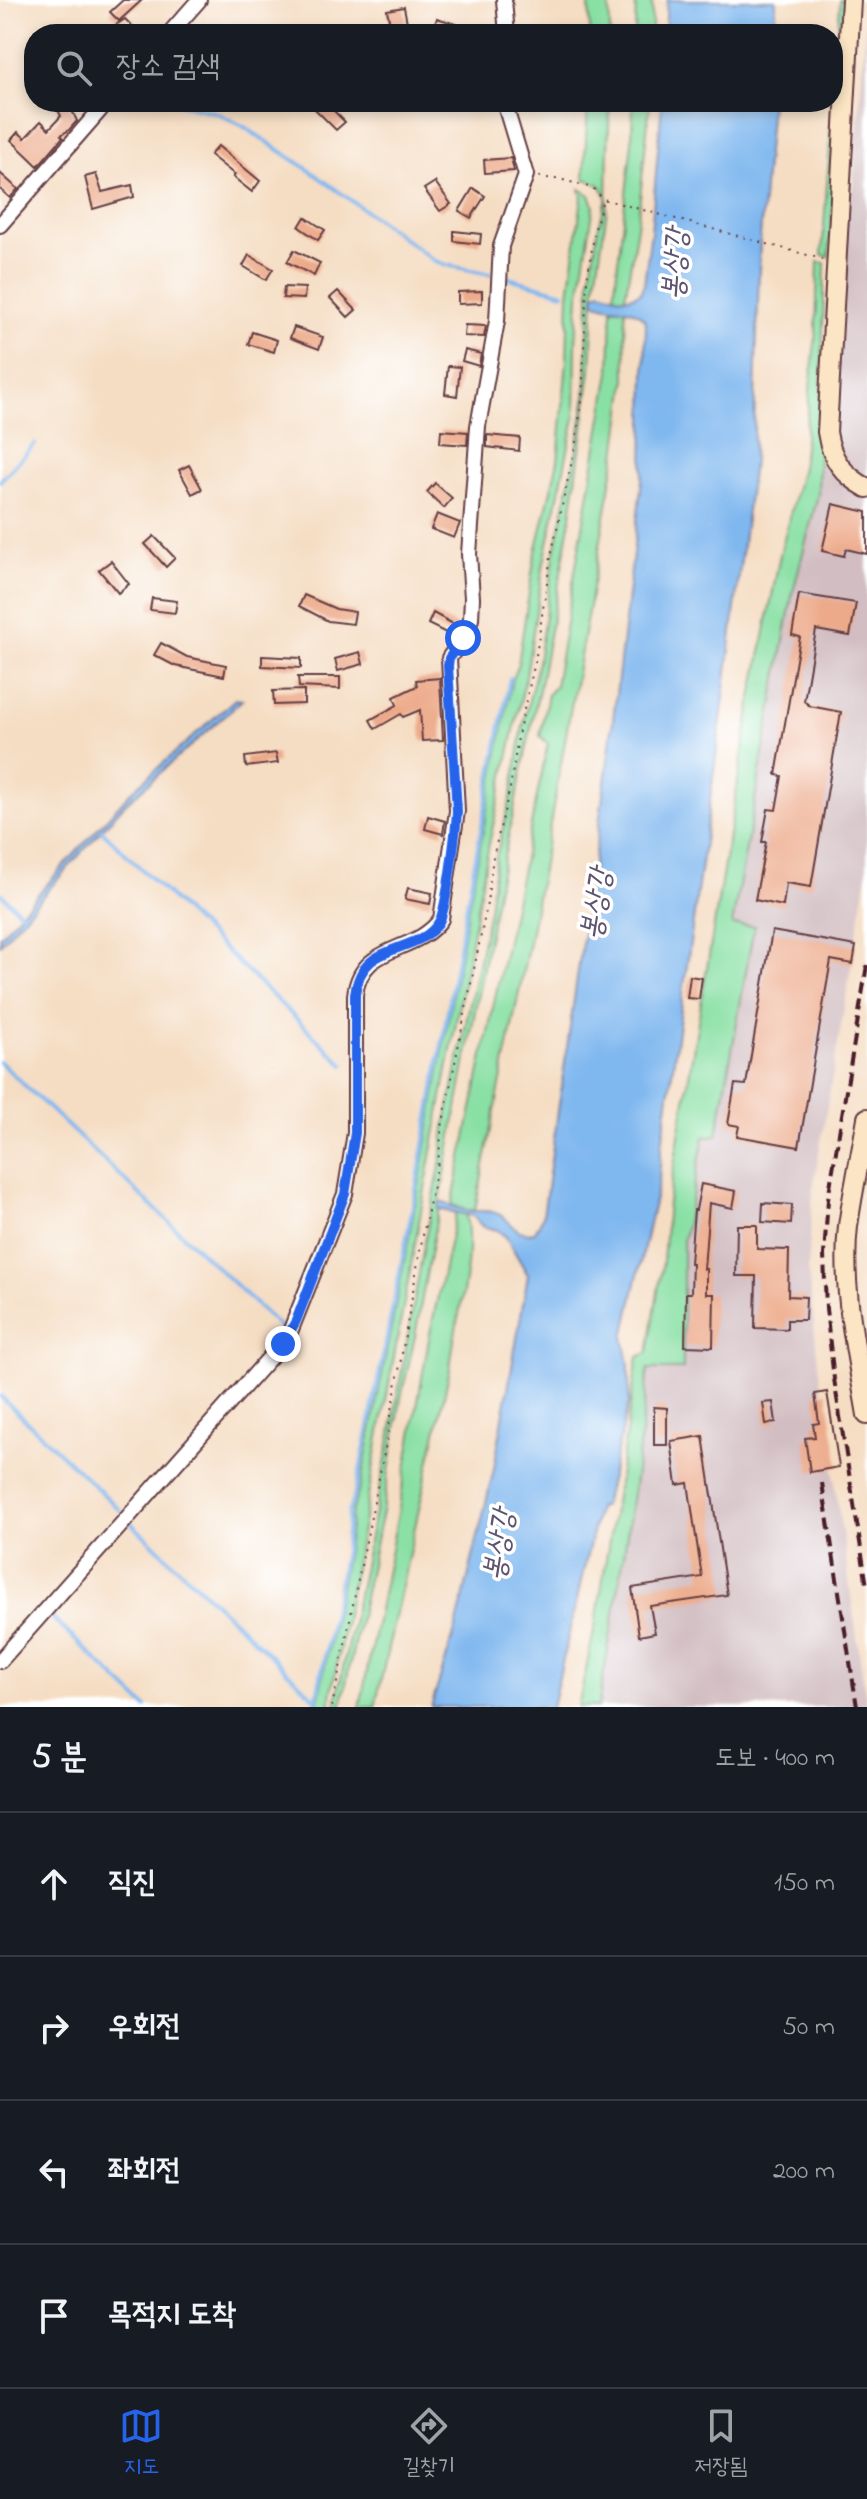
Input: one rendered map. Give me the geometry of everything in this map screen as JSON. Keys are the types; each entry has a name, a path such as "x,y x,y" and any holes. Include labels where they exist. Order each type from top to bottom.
{"main road":[{"path":"851,0 827,432 829,447 841,468 867,488"},
{"path":"867,1118 848,1228 848,1277 867,1415"}],"street":[{"path":"178,24 199,0"},
{"path":"504,0 506,24"},
{"path":"0,225 98,112"},
{"path":"0,1661 283,1344 296,1321 345,1194 355,1133 355,995 359,976 375,958 422,937 441,919 457,811 449,658 471,619 469,554 478,426 497,321 501,246 526,175 507,112"}],"path":[{"path":"526,175 593,188 603,199 818,258"},
{"path":"332,1707 387,1439 442,1127 486,910 493,857 510,788 535,662 551,556 575,447 582,401 587,280 603,199"}],"shaded area":[{"path":"867,9 867,875 813,1188 808,1269 818,1364 867,1707 598,1707 614,1618 648,1369 792,596 835,404 844,217 853,189"}],"green space":[{"path":"589,0 609,0 610,24 590,24"},
{"path":"636,0 652,0 652,24 635,24"},
{"path":"840,0 844,0 843,24 838,24"},
{"path":"587,112 610,112 607,209 594,295 591,371 570,524 498,886 384,1502 341,1707 335,1707 390,1439 445,1127 489,910 496,857 538,662 554,556 585,401 590,280 607,197 600,185 584,178"},
{"path":"633,112 649,112 637,227 625,297 614,297"},
{"path":"832,112 837,112 829,257 822,255"},
{"path":"580,189 590,195 594,205 579,297 575,418 544,562 526,676 489,844 329,1707 317,1707 352,1511 360,1487 417,1196 512,679 518,664 534,560 558,461 569,294 582,197"},
{"path":"818,262 825,263 818,494 792,596 732,925 754,926 717,1135 704,1137 683,1241 683,1369 648,1369 626,1539 598,1707 578,1707 597,1617 638,1357 648,1353 663,1261 668,1202 751,703 780,555 802,467 816,332"},
{"path":"625,307 626,381 616,455 529,942 475,1210 465,1210 452,1205 548,743 540,736 548,694 555,686 610,372 612,308"},
{"path":"456,1212 466,1214 468,1253 450,1369 375,1707 360,1707 430,1333"}],"water":[{"path":"667,0 776,0 776,24 666,24"},
{"name":"봉상강","path":"661,112 770,112 760,238 753,462 659,1180 624,1337 629,1364 629,1402 604,1505 598,1508 552,1707 431,1707 456,1628 494,1469 528,1275 506,1237 497,1230 482,1226 473,1216 438,1209 440,1202 465,1210 493,1212 520,1231 529,1233 535,1232 543,1216 608,761 643,471 646,322 635,312 595,302 594,295 601,291 620,297 640,293 651,232"},
{"path":"235,699 242,700 124,805 0,944 0,936 131,792"}],"building":[{"path":"123,0 142,0 119,21 110,12"},
{"path":"404,7 407,24 390,24 387,10"},
{"path":"437,18 456,24 435,24"},
{"path":"59,112 73,112 77,121 61,135 63,137 38,166 11,140 18,132 25,138 41,121 49,129 61,116"},
{"path":"318,112 335,112 345,122 336,130"},
{"path":"218,146 260,181 252,192 210,155"},
{"path":"511,158 514,171 485,173 484,160"},
{"path":"0,173 18,189 10,198 0,189"},
{"path":"96,174 102,192 132,185 134,197 93,209 85,177"},
{"path":"435,182 451,204 440,211 424,189"},
{"path":"473,188 485,196 471,218 459,211"},
{"path":"305,217 325,230 318,240 299,227"},
{"path":"454,231 481,234 480,244 454,241"},
{"path":"294,250 320,263 314,276 287,262"},
{"path":"249,255 273,269 266,280 243,266"},
{"path":"284,287 305,288 304,299 283,298"},
{"path":"338,291 356,310 348,317 330,298"},
{"path":"482,291 482,303 458,304 458,292"},
{"path":"465,325 486,326 484,337 464,336"},
{"path":"294,327 323,337 319,349 290,338"},
{"path":"252,332 277,340 274,352 248,344"},
{"path":"465,350 481,354 479,366 462,361"},
{"path":"448,366 460,367 457,396 445,394"},
{"path":"441,430 468,432 467,445 440,443"},
{"path":"487,435 520,438 519,451 487,447"},
{"path":"189,465 202,489 192,494 179,470"},
{"path":"435,483 452,498 444,508 427,492"},
{"path":"833,504 867,512 867,554 846,549 844,556 822,551"},
{"path":"437,514 460,523 454,538 431,529"},
{"path":"154,536 175,558 166,567 145,544"},
{"path":"111,561 129,584 118,593 99,570"},
{"path":"799,594 856,603 850,636 816,630 804,701 810,706 841,712 811,887 786,883 783,906 755,900 766,842 762,842 768,809 776,810 782,776 776,775 800,637 792,635"},
{"path":"304,595 336,609 355,612 353,624 328,621 299,606"},
{"path":"152,598 177,601 175,613 150,610"},
{"path":"433,613 457,626 452,636 428,624"},
{"path":"161,643 187,657 226,665 224,676 175,666 154,655"},
{"path":"360,652 363,664 338,671 335,659"},
{"path":"262,656 301,658 301,668 262,666"},
{"path":"298,677 340,677 340,689 299,687"},
{"path":"440,678 443,740 422,741 420,710 403,717 401,714 375,729 370,720 397,705 394,697 417,686 416,680"},
{"path":"304,690 304,704 274,705 273,691"},
{"path":"276,753 278,763 246,767 245,757"},
{"path":"428,816 445,821 443,834 425,829"},
{"path":"408,888 432,893 430,904 405,899"},
{"path":"772,931 856,946 853,964 831,960 799,1147 737,1136 739,1126 728,1124 735,1084 746,1085"},
{"path":"690,976 702,978 699,999 687,998"},
{"path":"701,1184 736,1191 733,1208 709,1203 704,1269 706,1294 714,1294 713,1347 685,1346 686,1293 691,1293 694,1210"},
{"path":"763,1203 792,1205 791,1224 762,1222"},
{"path":"737,1225 757,1225 757,1249 789,1250 788,1296 806,1297 805,1320 787,1320 787,1329 755,1328 756,1276 736,1276"},
{"path":"827,1392 839,1467 810,1472 805,1438 815,1437 813,1424 819,1423 815,1394"},
{"path":"773,1402 776,1422 766,1424 763,1403"},
{"path":"654,1407 667,1408 667,1445 654,1445"},
{"path":"703,1436 727,1595 650,1606 655,1633 639,1636 632,1588 702,1577 688,1483 677,1485 671,1441"}],"waterway":[{"path":"213,112 243,126 309,170 435,261 490,274"},
{"path":"505,277 564,293"},
{"path":"0,481 35,444"},
{"path":"315,1707 345,1552 349,1511 357,1486 415,1196 510,678"},
{"path":"101,830 344,1065"},
{"path":"0,893 21,913"},
{"path":"0,1062 283,1330"},
{"path":"0,1396 120,1510"},
{"path":"131,1523 315,1698"},
{"path":"49,1615 146,1707"}],"railway":[{"path":"867,965 828,1199 824,1255 834,1379 867,1586"},
{"path":"822,1483 857,1707"}],"route":[{"path":"283,1344 296,1321 345,1194 355,1133 355,995 359,976 375,958 422,937 441,919 457,811 448,666 449,658 463,638"}]}
